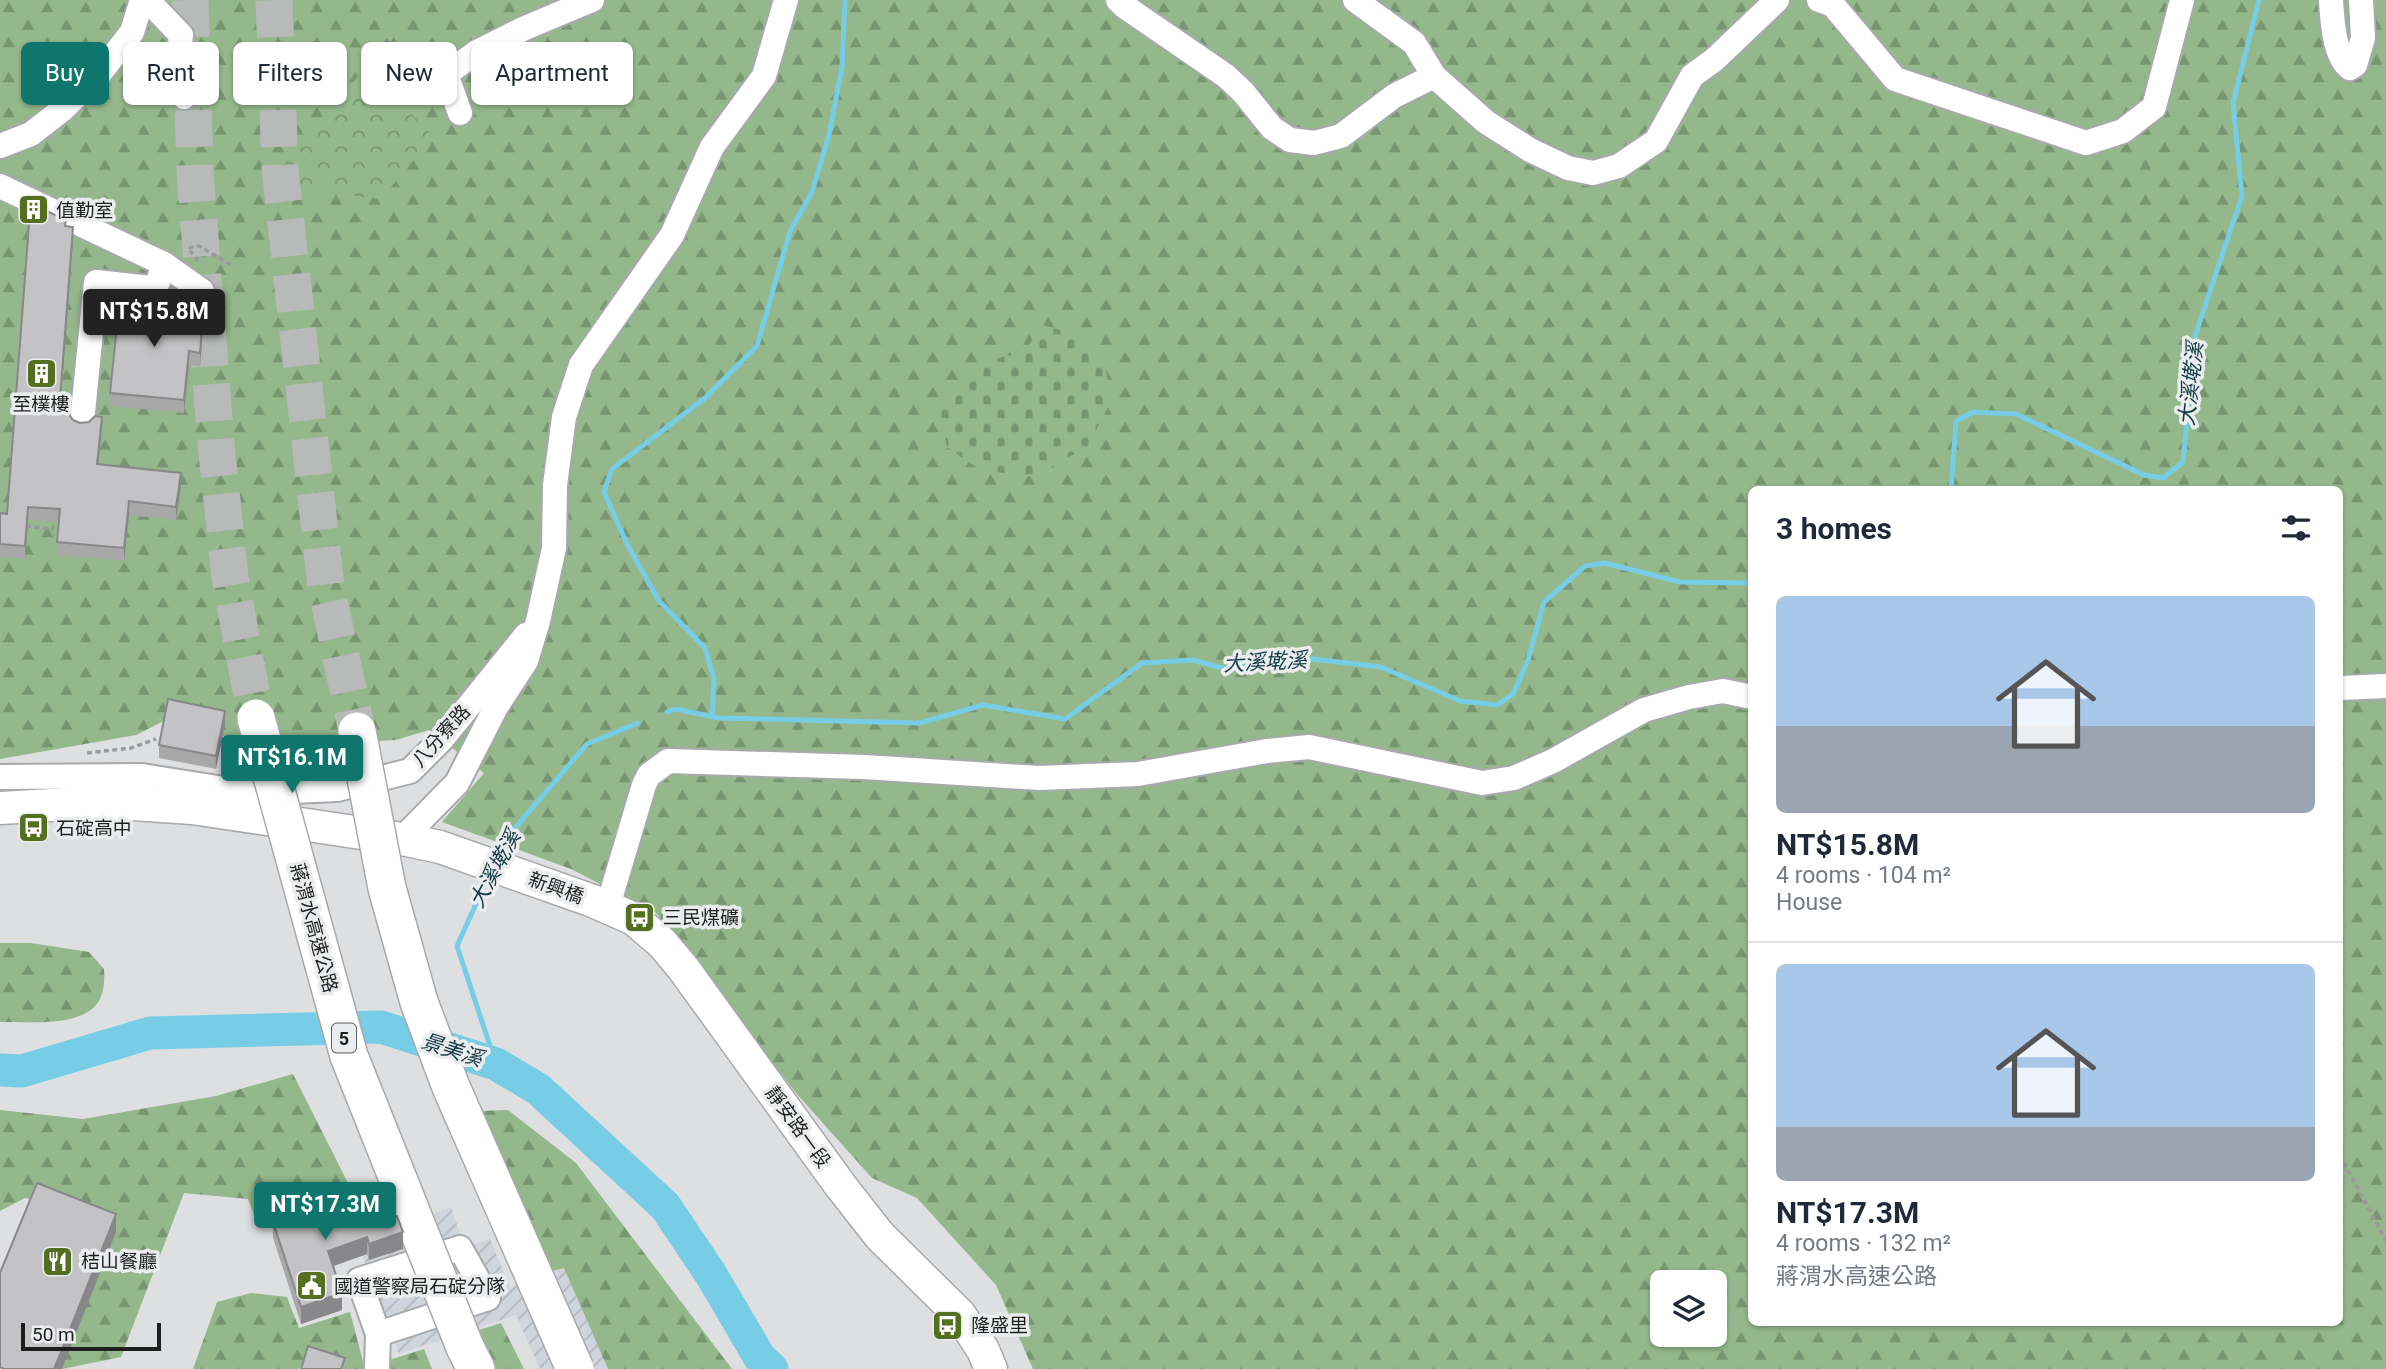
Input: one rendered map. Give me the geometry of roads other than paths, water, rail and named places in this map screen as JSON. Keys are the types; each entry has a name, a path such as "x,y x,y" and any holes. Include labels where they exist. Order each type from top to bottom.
{"highway":[{"name":"蔣渭水高速公路","path":"256,719 349,1056 471,1362"},
{"path":"357,731 387,888 419,1002 451,1087 575,1369"}],"main road":[{"path":"0,808 103,802 139,790 206,809 402,838"},
{"name":"新興橋","path":"402,838 439,847 600,905"},
{"name":"靜安路一段","path":"600,905 634,919 662,943 880,1236 960,1315 983,1350 991,1369"}],"street":[{"path":"460,114 446,74 477,52 592,0"},
{"path":"402,838 457,783 496,707 526,661 554,548 555,485 564,417 581,365 672,235 712,147 764,76 786,0"},
{"path":"1118,0 1141,10 1226,76 1243,92 1272,128 1290,140 1314,143 1341,136 1394,96 1434,76"},
{"path":"1355,0 1414,43 1434,76 1486,122 1530,150 1568,169 1593,173 1619,166 1656,141 1692,76 1740,37 1763,11 1777,0"},
{"path":"1819,0 1833,5 1895,79 2086,143 2123,131 2154,107 2182,0"},
{"path":"2331,0 2334,31 2342,60 2350,68 2355,65 2363,38 2361,0"},
{"path":"0,146 32,134 100,73 132,32 141,1 155,8 181,35 180,42"},
{"path":"0,186 164,264 202,291"},
{"path":"82,422 96,282 151,288 158,282 164,264"},
{"name":"八分寮路","path":"0,777 139,790 249,793 337,789 410,771 442,739 538,621"},
{"path":"2343,688 2386,686"},
{"path":"600,905 644,785 649,775 668,761 864,767 1039,778 1138,774 1267,751 1309,747 1482,783 1514,778 1553,761 1644,710 1689,697 1723,691 1748,696"},
{"path":"377,1369 378,1334 359,1280 460,1248 488,1298 378,1334"}],"waterway":[{"path":"712,717 714,679 705,648 659,601 628,546 604,492 612,469 705,398 757,346 790,231 812,192 829,135 842,67 845,0"},
{"name":"大溪墘溪","path":"1951,486 1956,421 1973,412 2016,414 2144,475 2163,478 2183,462 2195,336 2242,196 2233,103 2259,0"},
{"name":"大溪墘溪","path":"667,712 675,709 719,718 920,723 983,705 1065,719 1142,663 1193,660 1222,668 1313,659 1381,667 1460,701 1497,705 1513,694 1528,660 1544,602 1585,566 1605,563 1680,582 1748,583"},
{"name":"大溪墘溪","path":"498,857 508,836 587,744 638,723"},
{"name":"大溪墘溪","path":"489,875 457,946 496,1064"},
{"name":"景美溪","path":"0,1070 22,1071 150,1033 381,1027 496,1064 538,1089 665,1206 710,1273 760,1358 772,1369"}],"tunnel":[{"path":"190,0 195,173 216,444 230,577 256,718"},
{"path":"274,0 280,169 326,587 357,731"}],"place":[{"name":"值勤室","path":"33,210"},
{"name":"至樸樓","path":"41,373"},
{"name":"石碇高中","path":"33,828"},
{"name":"三民煤礦","path":"640,917"},
{"name":"桔山餐廳","path":"58,1261"},
{"name":"國道警察局石碇分隊","path":"311,1286"},
{"name":"隆盛里","path":"948,1325"}]}
